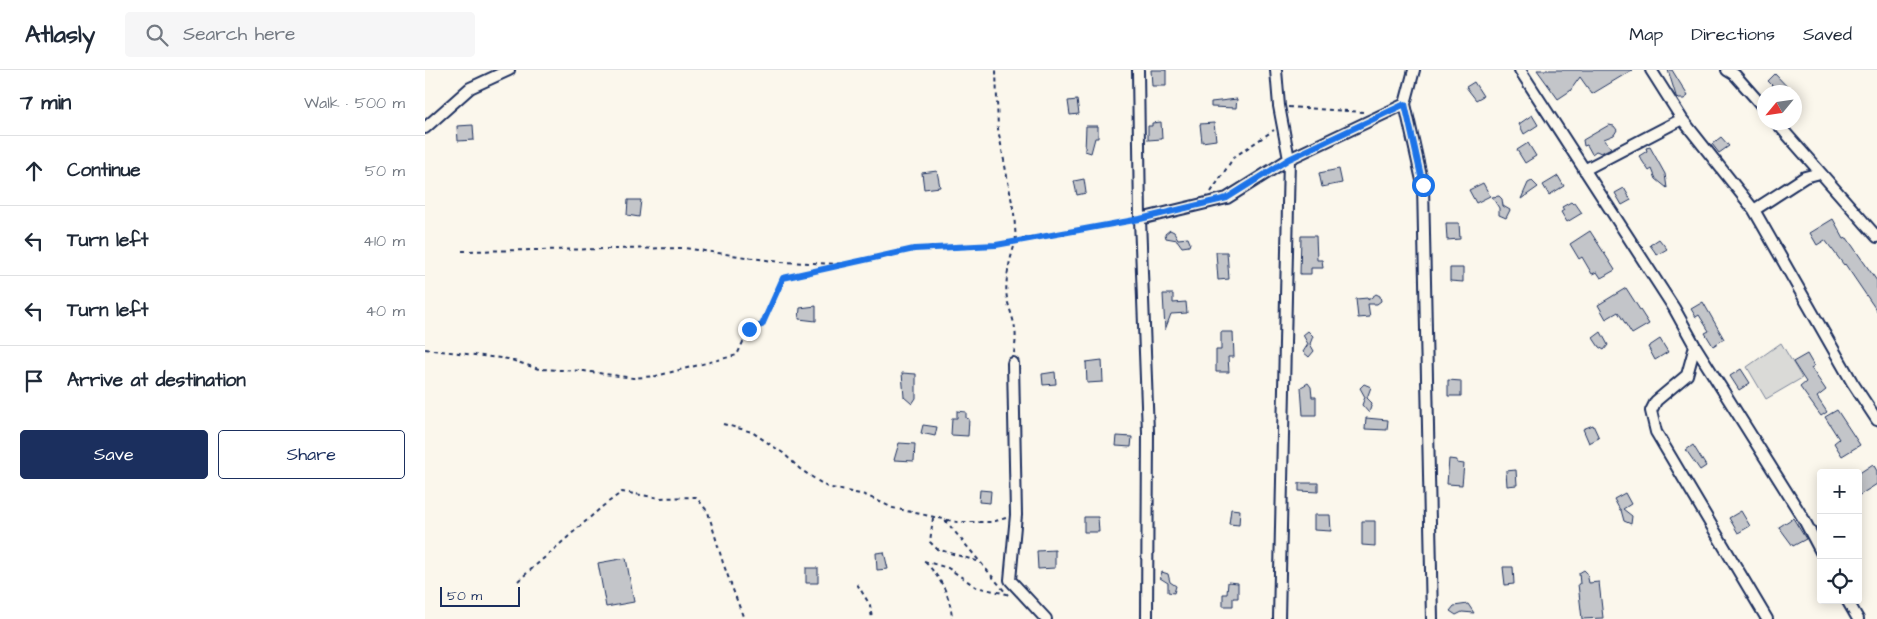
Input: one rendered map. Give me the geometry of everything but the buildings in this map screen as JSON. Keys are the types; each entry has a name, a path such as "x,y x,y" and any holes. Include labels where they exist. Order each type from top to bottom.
{"street":[{"path":"425,128 470,88 509,70"},
{"path":"1138,70 1140,219 1148,432 1147,619"},
{"path":"1276,70 1279,106 1289,159 1279,619"},
{"path":"1414,70 1405,104 1423,185 1432,619"},
{"path":"1520,70 1674,308 1695,346 1803,518 1817,544"},
{"path":"1651,70 1681,119 1754,210 1852,382 1877,420"},
{"path":"1727,70 1735,75 1757,100"},
{"path":"1140,219 1227,198 1289,159 1405,104"},
{"path":"1584,170 1681,119"},
{"path":"1783,130 1877,237"},
{"path":"1754,210 1805,177 1820,173"},
{"path":"1695,346 1687,375 1656,401 1651,411 1656,432 1767,619"},
{"path":"1013,363 1016,515 1010,580 1046,619"},
{"path":"1849,604 1858,619"}],"path":[{"path":"996,70 998,129 1008,180 1016,241 1010,258 1007,301 1015,320 1016,343 1013,363"},
{"path":"1279,106 1366,112"},
{"path":"1205,203 1217,181 1234,157 1282,124"},
{"path":"425,349 508,359 539,369 584,371 633,378 656,376 737,355 749,329 762,325 783,278 914,249 996,245 1140,219"},
{"path":"462,252 684,248 780,262 847,264"},
{"path":"723,424 752,432 783,453 800,470 827,487 865,495 893,508 957,522 992,522 1016,515"},
{"path":"518,581 603,506 622,492 660,498 696,496 708,512 723,563 744,619"},
{"path":"933,518 930,542 937,549 980,562"},
{"path":"945,520 1012,599"},
{"path":"952,619 952,604 937,574 924,561 949,568 976,587 1007,594"},
{"path":"857,584 870,605 872,619"}],"shaded area":[{"path":"1781,343 1802,378 1766,399 1747,367"}],"route":[{"path":"749,329 762,325 783,278 914,249 996,245 1140,219 1227,198 1289,159 1405,104 1423,185"}]}
